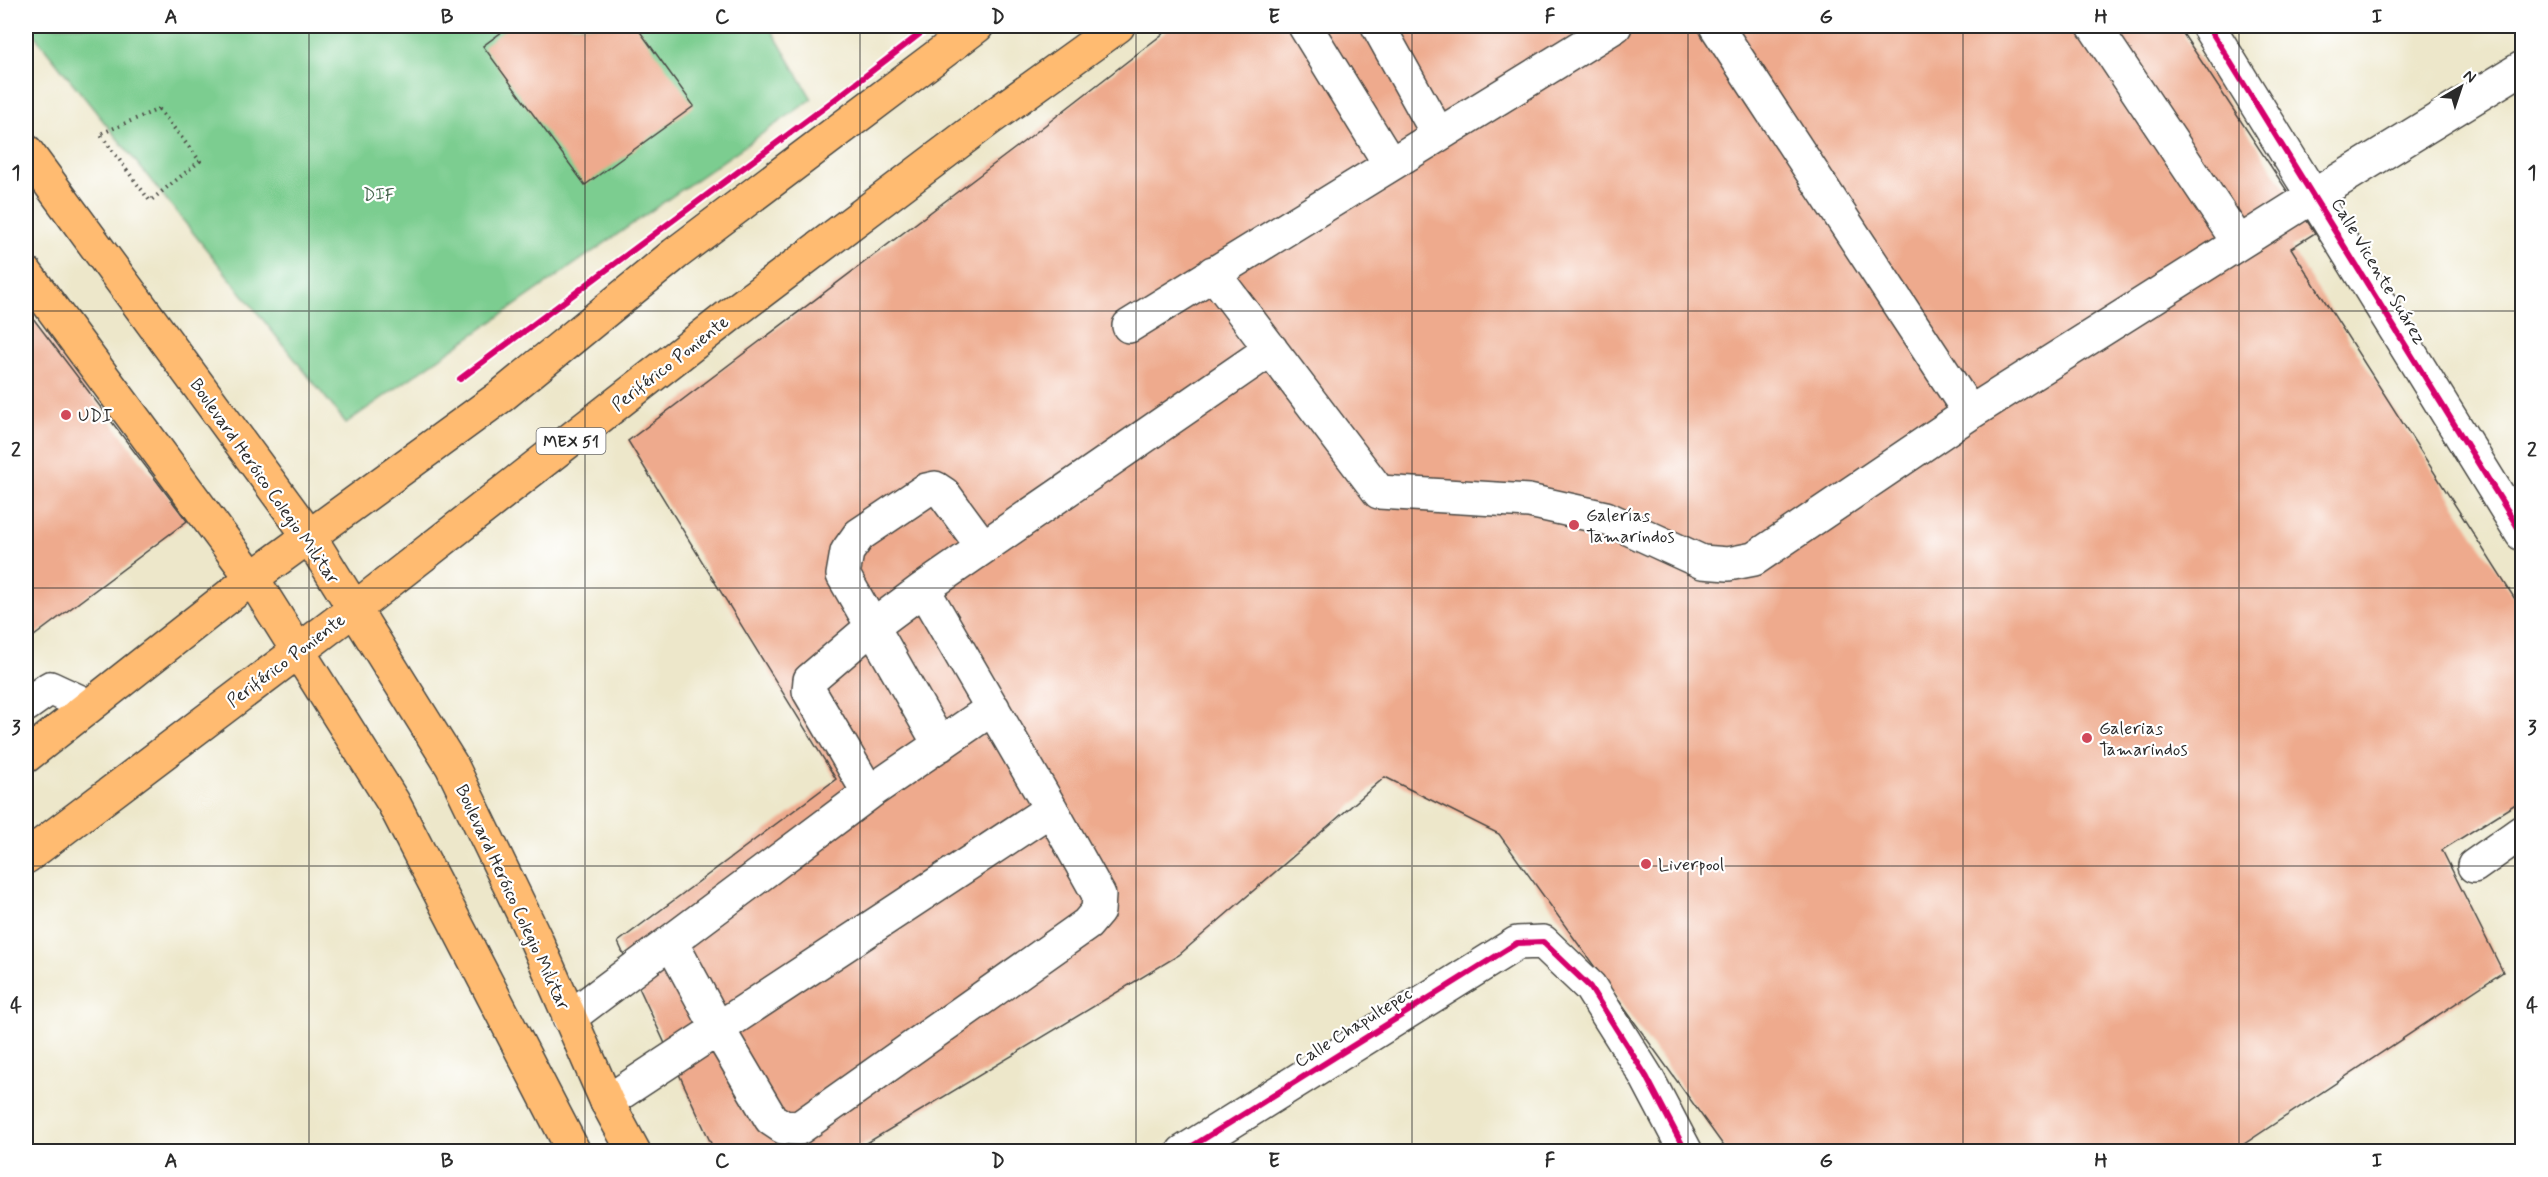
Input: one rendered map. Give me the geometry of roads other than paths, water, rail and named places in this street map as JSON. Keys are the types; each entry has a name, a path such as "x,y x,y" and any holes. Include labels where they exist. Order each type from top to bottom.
{"main road":[{"path":"26,756 252,578 500,397 675,254 977,26"},
{"name":"Periférico Poniente","path":"26,857 354,609 730,315 989,119 1118,26"},
{"name":"Boulevard Heróico Colegio Militar","path":"26,151 309,536 452,766 536,940 608,1102 634,1152"},
{"path":"26,273 252,578 393,802 574,1152"}],"street":[{"path":"1305,26 1390,164"},
{"path":"1378,26 1438,134"},
{"path":"1129,326 1615,26"},
{"path":"1716,26 1970,413"},
{"path":"2094,26 2239,243"},
{"name":"Calle Vicente Suárez","path":"2208,26 2315,195 2523,534"},
{"path":"1213,273 1380,492 1529,501 1606,518 1702,562 1728,564 1754,559 1970,413 2315,195 2523,68"},
{"path":"869,793 809,691 810,680 816,673 872,627 924,589 1271,349"},
{"path":"940,745 843,575 847,552 858,535 926,490 935,488 944,494 983,547"},
{"path":"671,942 718,1029 771,1119 783,1127 799,1128 1087,924 1098,911 1099,895 1052,809 924,589"},
{"path":"26,705 50,688 89,706"},
{"path":"569,1018 869,793 993,708"},
{"path":"608,1102 1052,809"},
{"path":"2474,866 2523,832"},
{"name":"Calle Chapultepec","path":"1183,1152 1517,942 1543,942 1590,987 1646,1076 1686,1152"}],"place":[{"name":"UDI","path":"66,415"},
{"name":"Galerías Tamarindos","path":"1574,525"},
{"name":"Galerias Tamarindos","path":"2087,738"},
{"name":"Liverpool","path":"1646,864"}],"park label":[{"name":"DIF","path":"379,194"}]}
